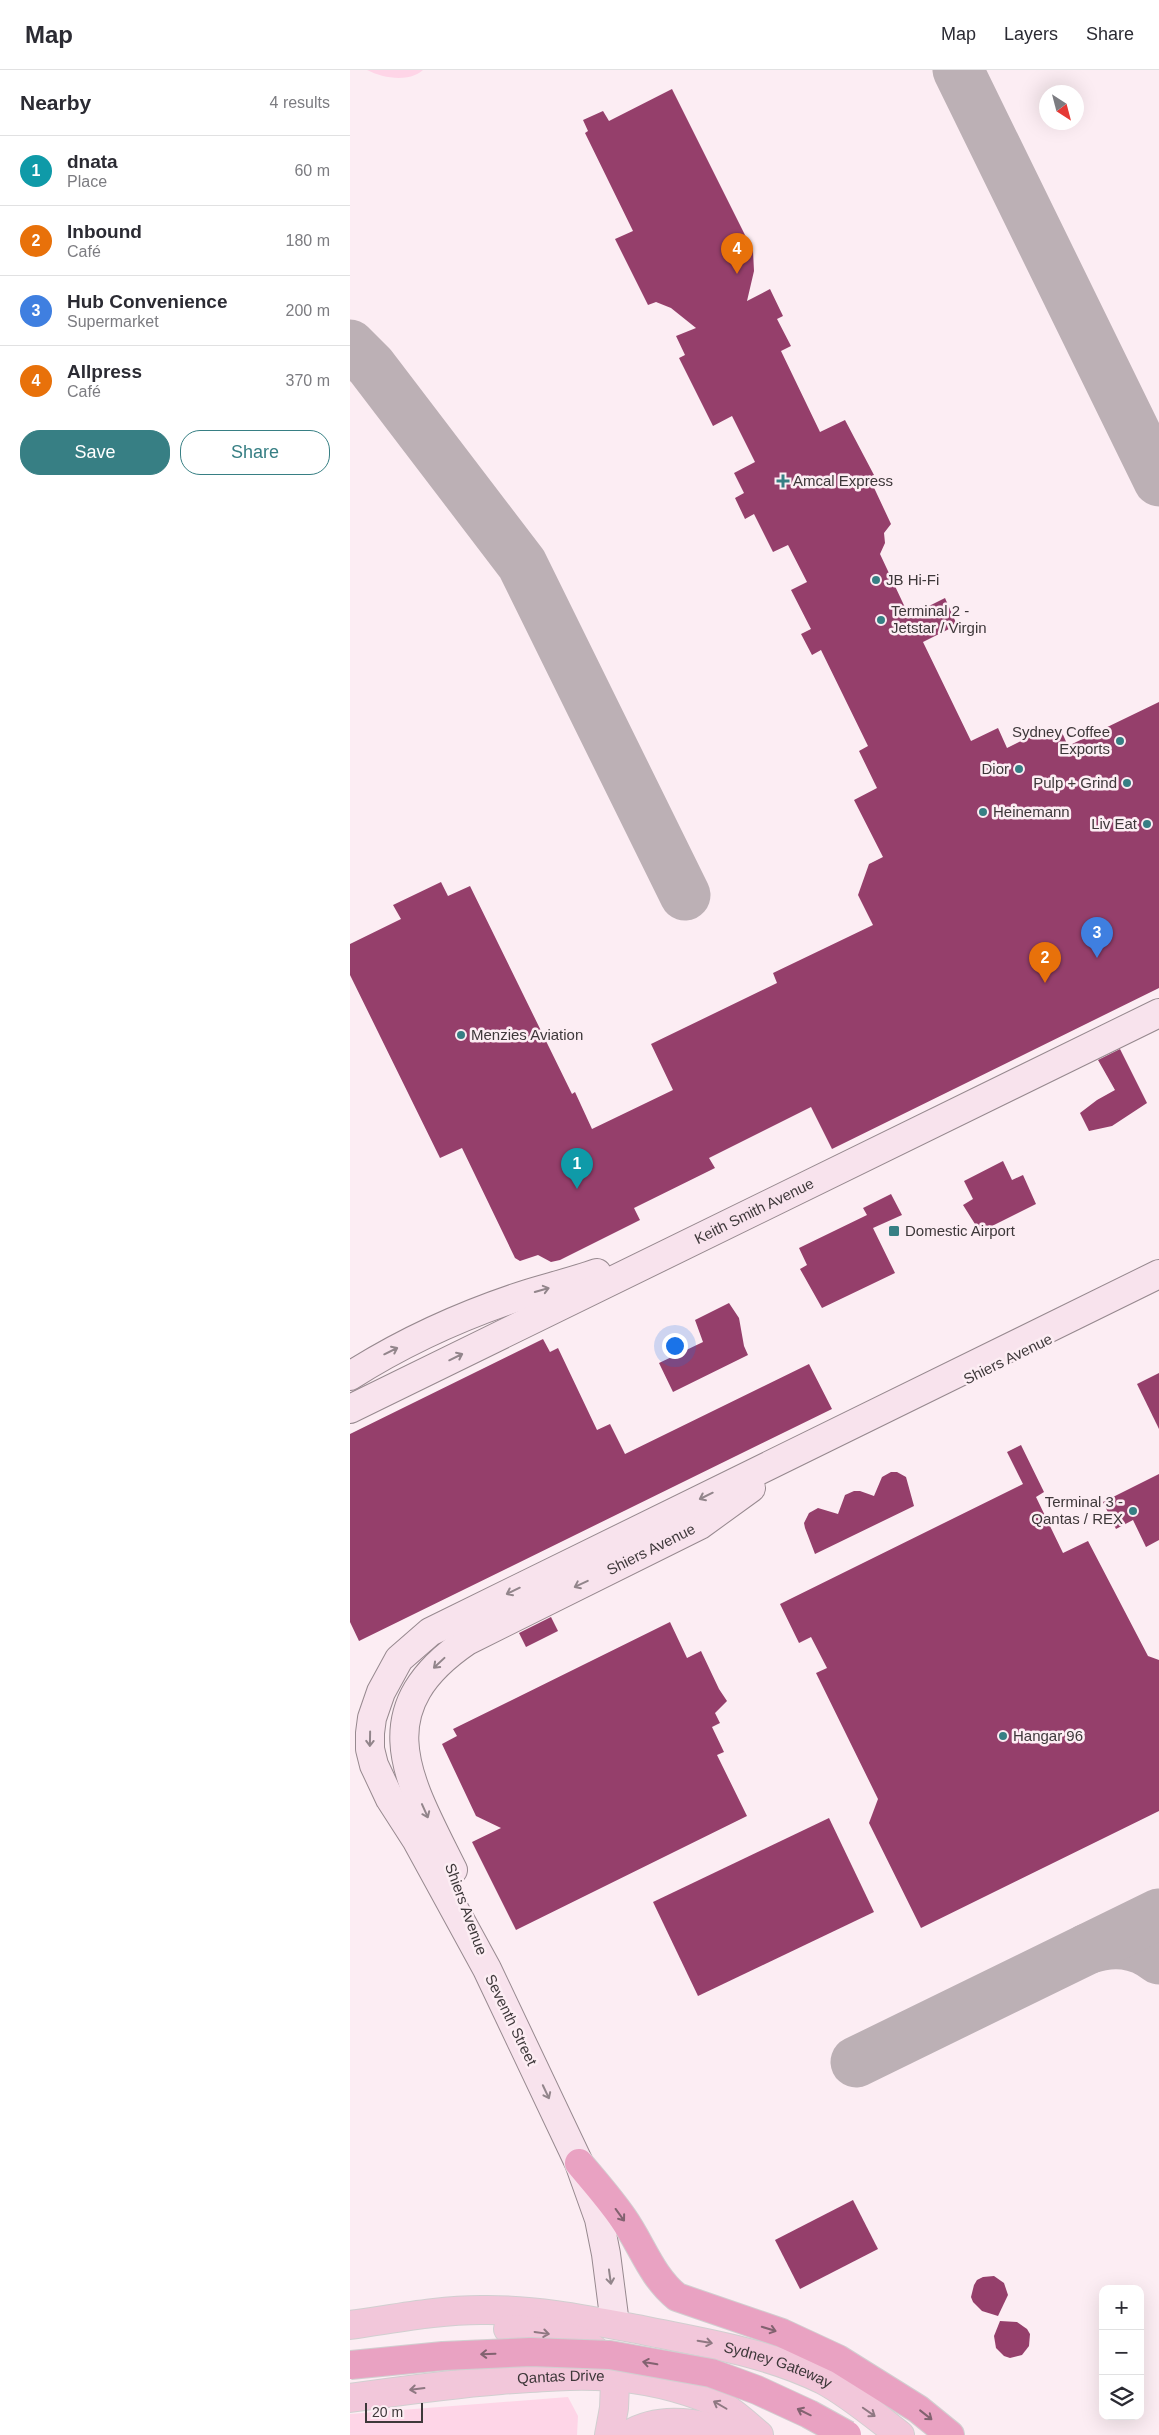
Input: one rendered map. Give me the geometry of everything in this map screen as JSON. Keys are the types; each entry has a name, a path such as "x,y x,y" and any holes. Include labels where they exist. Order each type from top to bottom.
{"highway":[{"path":"579,2163 623,2218 651,2268 665,2287 677,2297 782,2333 838,2360 918,2410 950,2435"},
{"path":"350,2365 443,2356 530,2352 610,2355 711,2373 757,2390 809,2414 846,2435"}],"main road":[{"path":"361,2323 452,2311 482,2310 556,2314 628,2327 616,2376 610,2435"},
{"path":"361,2323 546,2333 572,2339 585,2345 603,2357 616,2376"},
{"name":"Sydney Gateway","path":"628,2327 718,2344 766,2357 825,2381 900,2435"},
{"name":"Qantas Drive","path":"350,2398 465,2383 557,2376 616,2376 650,2382 714,2402 734,2414 759,2435"},
{"path":"628,2435 646,2427 675,2422 709,2426 738,2435"}],"street":[{"name":"Keith Smith Avenue","path":"350,1376 382,1355 451,1322 526,1294 619,1266 1159,1003"},
{"name":"Keith Smith Avenue","path":"350,1409 1159,1013"},
{"name":"Shiers Avenue","path":"430,1632 1159,1274"},
{"name":"Shiers Avenue","path":"487,1969 456,1876 418,1796 405,1757 403,1733 410,1705 416,1692 434,1667 450,1653 482,1633 700,1525 753,1486 780,1471 1159,1284"},
{"name":"Seventh Street","path":"430,1632 399,1659 389,1675 372,1718 370,1749 380,1780 390,1799 417,1841 487,1969 579,2163 599,2219 606,2254 628,2327"}],"shaded area":[{"path":"367,70 423,70 410,77 395,78"},
{"path":"568,2397 578,2416 577,2435 350,2435 350,2414"}],"building":[{"name":"Terminal 2 - Jetstar / Virgin","path":"672,89 753,251 754,271 747,301 770,289 783,316 777,319 791,346 781,351 820,432 845,420 874,475 869,477 891,524 884,533 885,543 880,554 909,616 945,598 957,625 923,642 971,741 998,728 1007,748 1035,734 1038,739 1060,728 1068,746 1159,702 1159,988 832,1149 811,1107 709,1158 715,1168 634,1208 640,1220 560,1260 551,1262 538,1255 520,1261 515,1258 462,1148 440,1158 350,975 350,944 401,919 393,905 441,882 448,896 470,886 572,1094 575,1092 592,1129 673,1090 651,1044 777,983 773,973 873,925 858,895 869,864 883,857 854,800 877,788 859,751 868,746 821,650 812,655 801,634 811,629 791,590 807,582 788,545 773,552 754,514 745,519 735,498 744,493 734,473 755,462 732,416 713,426 679,358 685,355 676,336 696,328 671,308 656,302 648,305 615,239 633,231 585,133 588,131 583,120 603,111 609,121"},
{"path":"1120,1049 1147,1103 1112,1126 1089,1131 1080,1113 1097,1100 1115,1090 1098,1060"},
{"path":"1003,1161 1012,1180 1023,1175 1036,1204 980,1232 963,1205 973,1199 964,1181"},
{"path":"891,1194 902,1215 873,1228 895,1273 822,1308 800,1269 807,1265 799,1248 867,1215 863,1208"},
{"path":"729,1303 739,1318 744,1346 748,1355 673,1392 659,1363 703,1342 695,1320"},
{"path":"543,1339 550,1352 558,1348 597,1430 610,1424 625,1454 809,1364 832,1409 359,1641 350,1622 350,1434"},
{"path":"1159,1373 1159,1429 1137,1384"},
{"name":"Hangar 96","path":"1021,1445 1044,1492 1036,1497 1063,1553 1088,1541 1148,1656 1159,1660 1159,1811 921,1928 869,1823 878,1799 816,1673 827,1668 811,1637 799,1643 780,1604 1023,1484 1007,1452"},
{"path":"891,1472 897,1472 906,1477 914,1506 815,1554 804,1523 809,1513 818,1508 838,1514 845,1495 854,1491 874,1496 882,1477"},
{"name":"Terminal 3 - Qantas / REX","path":"1159,1474 1159,1540 1146,1547 1133,1520 1116,1529 1103,1502"},
{"path":"551,1617 558,1631 526,1647 519,1633"},
{"path":"670,1622 687,1658 701,1651 719,1689 727,1701 715,1713 720,1723 712,1727 724,1752 717,1755 747,1816 516,1930 472,1842 501,1828 476,1816 442,1744 457,1736 453,1729"},
{"path":"829,1818 874,1912 698,1996 653,1902"},
{"path":"853,2200 878,2249 800,2289 775,2240"},
{"path":"994,2276 1004,2283 1008,2295 998,2316 982,2311 973,2302 971,2297 977,2280 983,2277"},
{"path":"1000,2321 1017,2322 1027,2329 1030,2334 1029,2346 1022,2355 1010,2358 1004,2356 996,2348 994,2336"}],"taxiway":[{"path":"958,70 1159,481"},
{"path":"350,345 371,366 522,564 685,895"},
{"path":"856,2062 1159,1914"},
{"path":"1087,1949 1106,1944 1124,1944 1142,1949 1159,1959"}],"place":[{"name":"Allpress","path":"737,274"},
{"name":"Amcal Express","path":"783,481"},
{"name":"JB Hi-Fi","path":"876,580"},
{"name":"Terminal 2 - Jetstar / Virgin","path":"881,620"},
{"name":"Sydney Coffee Exports","path":"1120,741"},
{"name":"Dior","path":"1019,769"},
{"name":"Pulp + Grind","path":"1127,783"},
{"name":"Heinemann","path":"983,812"},
{"name":"Liv Eat","path":"1147,824"},
{"name":"Hub Convenience","path":"1097,958"},
{"name":"Inbound","path":"1045,983"},
{"name":"Menzies Aviation","path":"461,1035"},
{"name":"dnata","path":"577,1189"},
{"name":"Domestic Airport","path":"894,1231"},
{"name":"Terminal 3 - Qantas / REX","path":"1133,1511"},
{"name":"Hangar 96","path":"1003,1736"}]}
